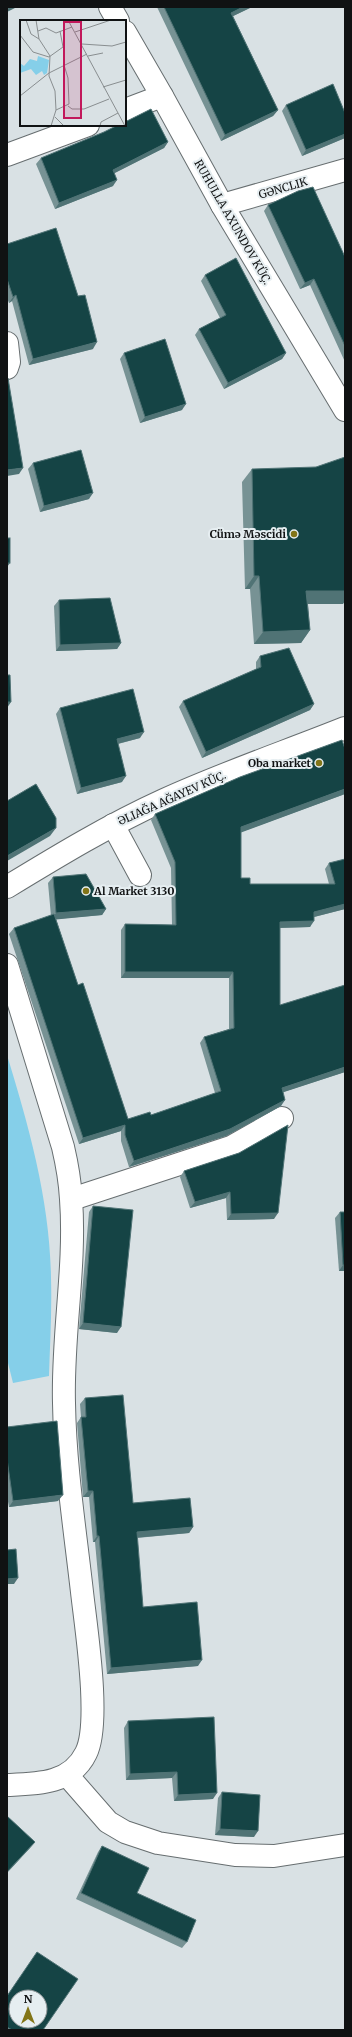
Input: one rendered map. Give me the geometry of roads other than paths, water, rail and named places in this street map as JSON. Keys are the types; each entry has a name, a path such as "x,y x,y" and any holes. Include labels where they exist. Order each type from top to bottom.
{"street":[{"path":"110,7 117,20"},
{"name":"RUHULLA AXUNDOV KÜÇ.","path":"126,34 222,205 345,410"},
{"path":"126,110 162,96"},
{"path":"7,155 85,126"},
{"name":"GƏNCLIK","path":"222,205 345,170"},
{"path":"7,343 9,362 7,368"},
{"name":"ƏLIAĞA AĞAYEV KÜÇ.","path":"7,886 113,825 164,800 229,772 345,728"},
{"path":"113,825 140,875"},
{"path":"7,965 63,1147 72,1200 64,1403 65,1438 90,1666 92,1709 91,1736 87,1752 76,1769 67,1775 47,1781 7,1785"},
{"path":"72,1200 231,1147 282,1118"},
{"path":"67,1775 108,1822 125,1832 158,1843 235,1855 274,1856 345,1845"}],"place":[{"name":"Cümə Məscidi","path":"294,534"},
{"name":"Oba market","path":"319,763"},
{"name":"Al Market 3130","path":"86,891"}]}
